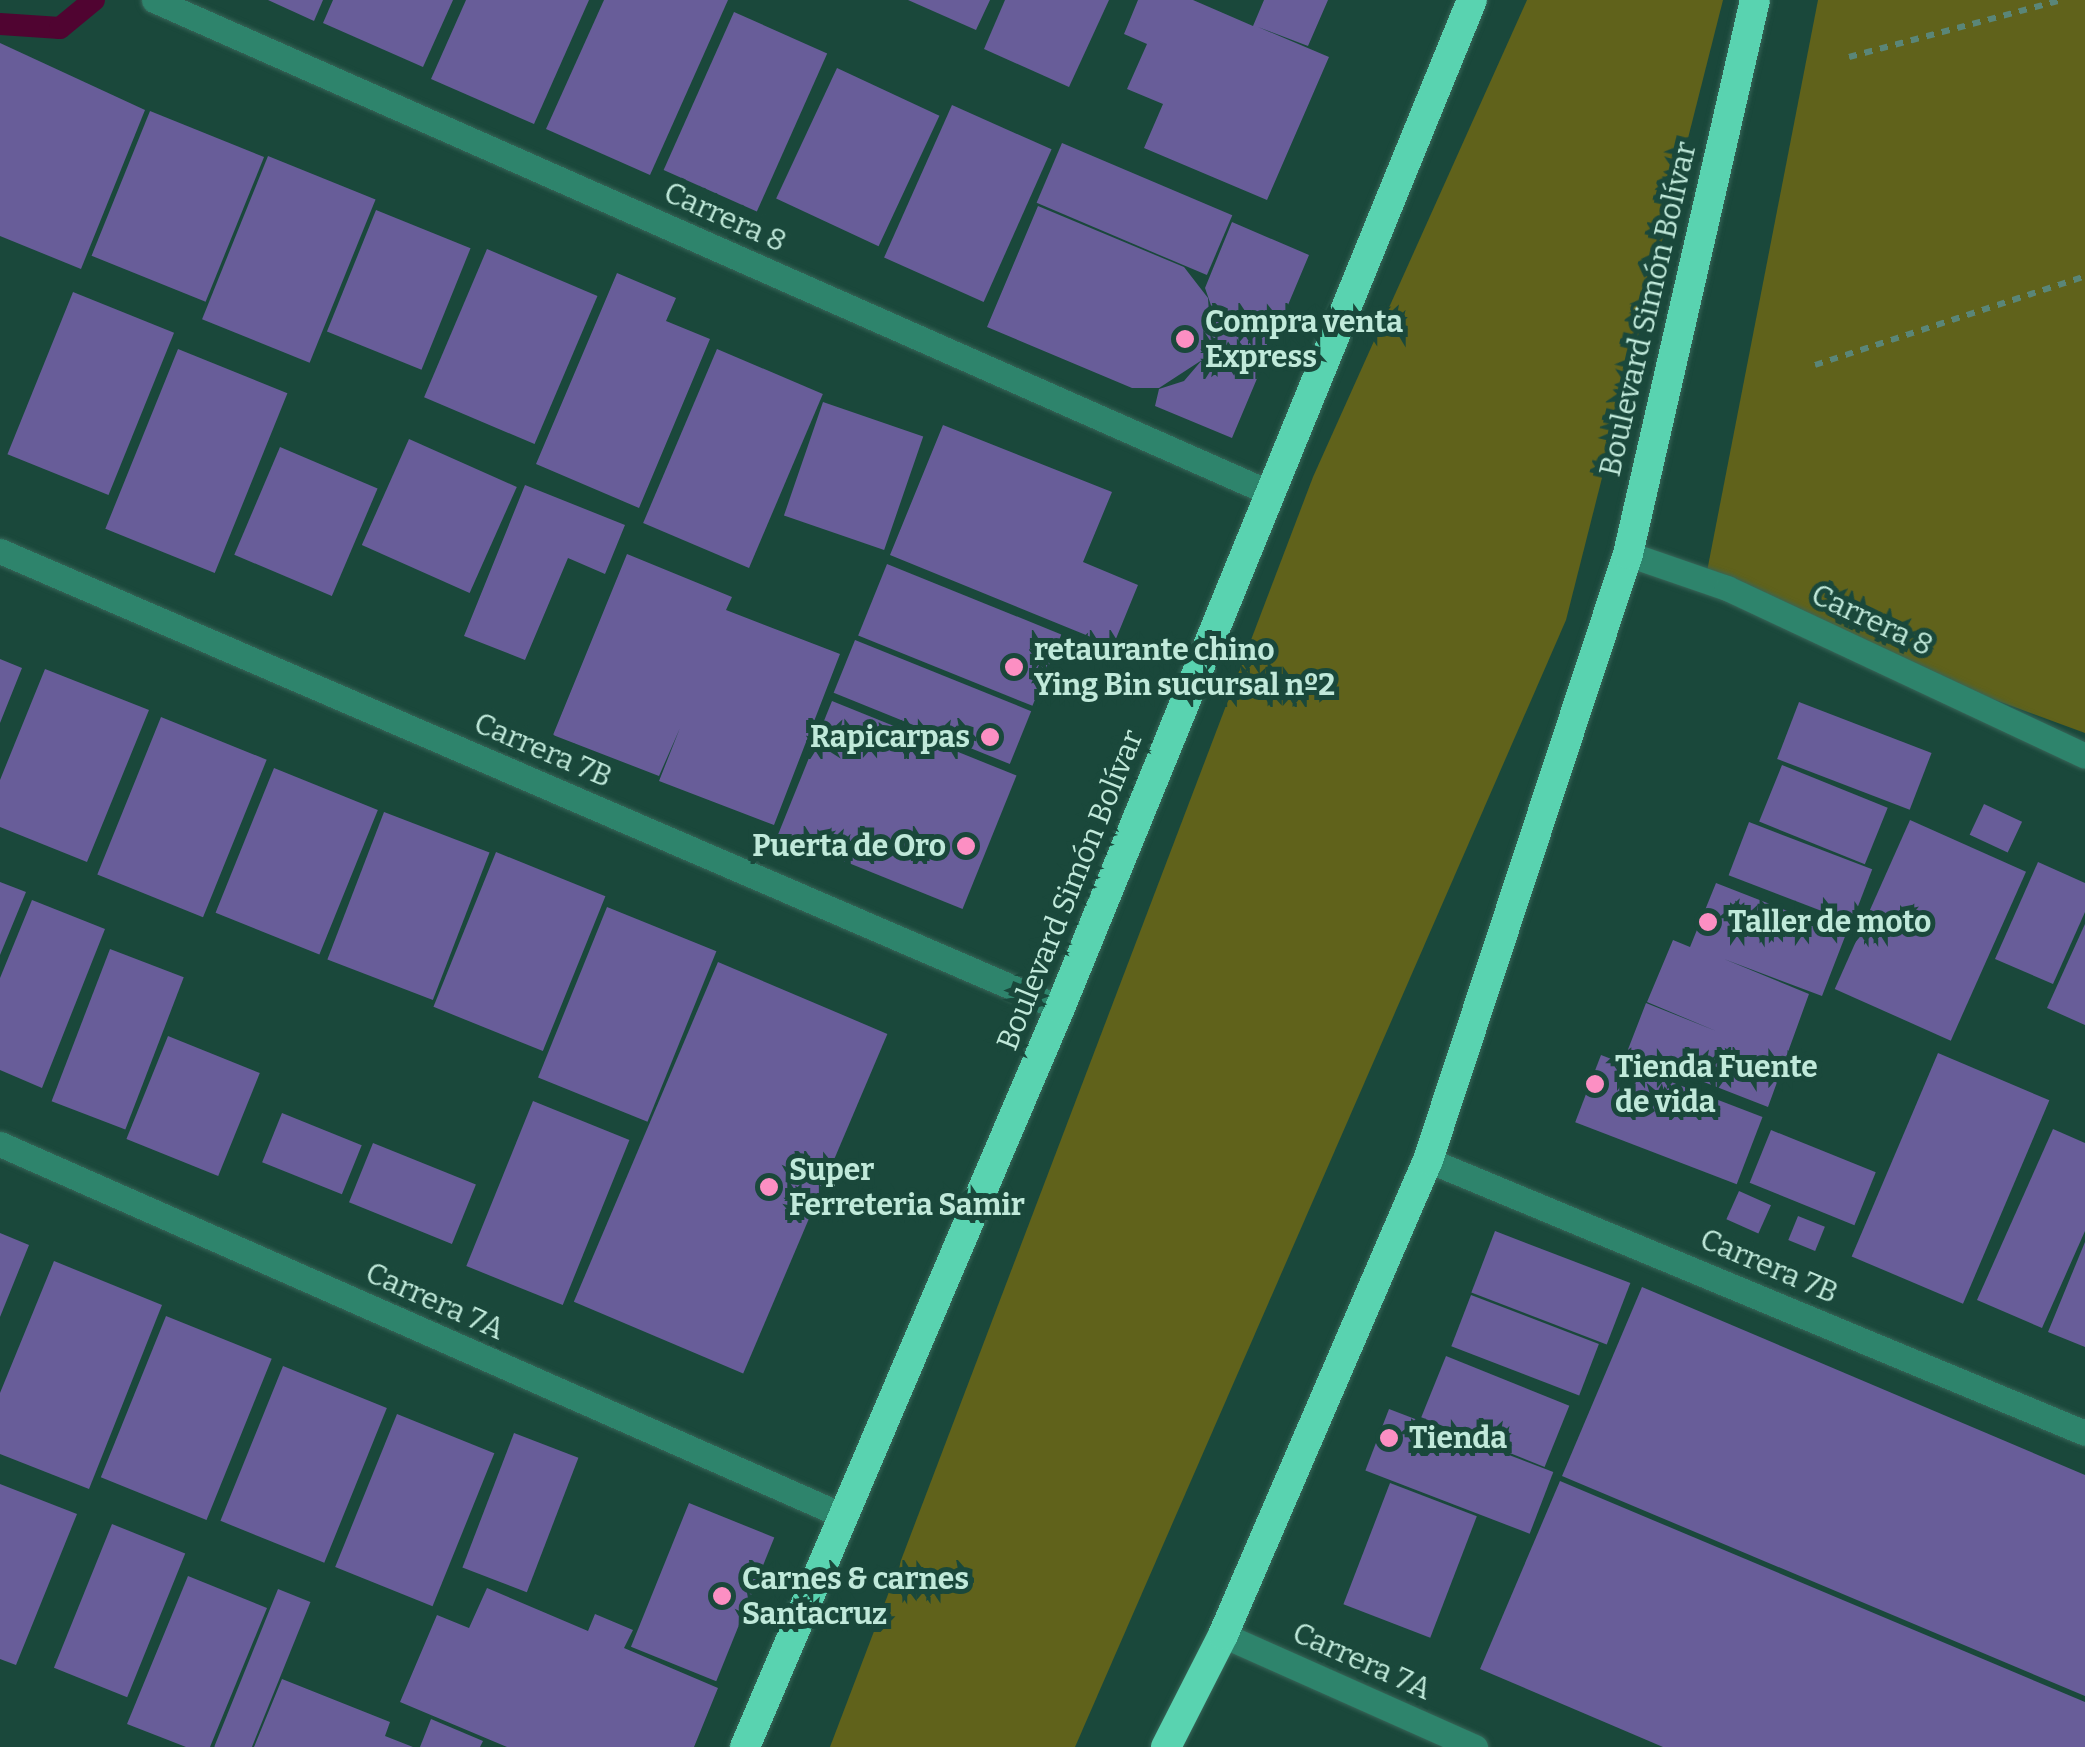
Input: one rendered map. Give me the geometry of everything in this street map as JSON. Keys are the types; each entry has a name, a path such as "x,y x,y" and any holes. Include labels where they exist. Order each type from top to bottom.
{"highway":[{"name":"Boulevard Simón Bolívar","path":"746,1745 1060,1008 1472,0"},
{"name":"Boulevard Simón Bolívar","path":"1166,1747 1222,1634 1428,1160 1628,554 1755,0"}],"street":[{"name":"Carrera 8","path":"154,0 1270,493"},
{"name":"Carrera 7B","path":"0,551 1060,1008"},
{"name":"Carrera 8","path":"1628,554 1727,588 2085,756"},
{"name":"Carrera 7A","path":"0,1144 844,1516"},
{"name":"Carrera 7B","path":"1428,1160 2085,1433"},
{"name":"Carrera 7A","path":"1222,1634 1475,1747"}],"path":[{"path":"1849,57 2060,0"},
{"path":"1815,365 2085,276"}],"shaded area":[{"path":"1527,0 1723,0 1566,620 1075,1747 830,1747 1313,477"},
{"path":"1818,0 2085,0 2085,733 1703,592"}],"building":[{"path":"268,0 323,0 314,21"},
{"path":"333,0 453,0 423,67 323,23"},
{"path":"466,0 589,0 534,124 431,79"},
{"path":"604,0 728,0 650,175 546,129"},
{"path":"908,0 990,0 976,30"},
{"path":"1005,0 1109,0 1069,87 984,49"},
{"path":"1138,0 1193,0 1253,26 1264,0 1328,0 1308,46 1258,27 1329,57 1267,200 1144,148 1163,104 1127,89 1147,44 1124,34"},
{"path":"734,12 827,53 757,212 664,170"},
{"path":"0,43 145,110 81,269 0,236"},
{"path":"837,68 939,116 879,246 776,199"},
{"path":"952,105 1052,149 984,302 884,258"},
{"path":"150,111 264,157 206,302 92,256"},
{"path":"1062,143 1232,215 1207,275 1037,203"},
{"path":"268,156 376,199 310,363 202,319"},
{"path":"1038,206 1184,267 1208,298 1211,344 1215,317 1205,288 1232,222 1309,255 1232,438 1155,406 1159,389 1184,381 1202,360 1159,388 1132,388 987,327"},
{"path":"376,210 471,248 421,370 327,331"},
{"path":"487,249 597,296 535,444 424,397"},
{"path":"617,273 676,298 666,321 710,339 639,508 536,464"},
{"path":"73,292 174,333 109,495 7,454"},
{"path":"178,349 287,393 215,573 105,529"},
{"path":"717,349 823,394 749,568 643,523"},
{"path":"823,402 923,437 884,550 784,515"},
{"path":"943,425 1112,492 1083,562 1138,585 1113,646 890,555"},
{"path":"409,439 517,487 470,593 362,545"},
{"path":"280,447 378,488 332,596 234,555"},
{"path":"525,485 625,525 605,574 568,558 525,660 464,636"},
{"path":"627,554 732,597 726,610 840,654 774,825 659,781 680,728 659,776 553,735"},
{"path":"887,564 1061,634 1032,706 858,635"},
{"path":"855,640 1031,711 1010,764 834,693"},
{"path":"0,659 22,668 0,723"},
{"path":"45,669 149,710 87,862 0,827 0,780"},
{"path":"832,701 1017,776 963,909 778,835"},
{"path":"1799,702 1932,753 1910,810 1777,759"},
{"path":"161,717 267,760 203,917 97,875"},
{"path":"1782,765 1888,808 1865,864 1759,822"},
{"path":"274,768 378,810 319,955 216,913"},
{"path":"1984,804 2022,822 2008,853 1970,835"},
{"path":"384,812 489,852 433,1000 327,960"},
{"path":"1910,820 2026,872 1951,1041 1835,989"},
{"path":"1749,822 1872,869 1852,923 1729,875"},
{"path":"496,852 605,896 543,1051 433,1007"},
{"path":"2038,862 2085,883 2085,912 2053,984 1995,959"},
{"path":"0,882 26,892 0,955"},
{"path":"1716,883 1846,934 1822,996 1724,959 1809,994 1768,1107 1627,1052 1646,1003 1716,1031 1647,1002 1673,940 1690,947"},
{"path":"32,900 105,929 42,1088 0,1070 0,978"},
{"path":"607,907 716,951 647,1122 538,1078"},
{"path":"2085,924 2085,1025 2047,1008"},
{"path":"110,949 184,977 125,1129 52,1101"},
{"path":"718,962 887,1034 743,1374 574,1302"},
{"path":"168,1036 260,1073 218,1176 126,1139"},
{"path":"1938,1053 2049,1100 1963,1304 1852,1256"},
{"path":"1601,1055 1763,1117 1737,1184 1575,1122"},
{"path":"533,1101 629,1140 563,1305 466,1266"},
{"path":"282,1113 362,1145 342,1194 262,1162"},
{"path":"2053,1129 2085,1143 2085,1231 2042,1328 1977,1300"},
{"path":"1771,1130 1876,1172 1854,1225 1750,1183"},
{"path":"373,1143 476,1185 452,1244 349,1202"},
{"path":"1739,1191 1771,1205 1758,1234 1726,1219"},
{"path":"1798,1216 1825,1227 1815,1251 1788,1240"},
{"path":"1495,1231 1630,1283 1607,1345 1471,1293"},
{"path":"0,1233 29,1245 0,1317"},
{"path":"2085,1242 2085,1347 2048,1332"},
{"path":"54,1261 162,1305 89,1489 0,1454 0,1393"},
{"path":"1642,1287 2085,1475 2085,1696 1562,1476"},
{"path":"1471,1295 1599,1344 1579,1395 1451,1346"},
{"path":"166,1316 272,1359 207,1520 101,1477"},
{"path":"1446,1356 1569,1406 1545,1467 1421,1417"},
{"path":"283,1366 387,1408 324,1563 220,1521"},
{"path":"1389,1409 1553,1472 1530,1534 1365,1471"},
{"path":"397,1414 494,1453 433,1606 335,1567"},
{"path":"514,1433 578,1458 527,1592 462,1567"},
{"path":"1560,1481 2085,1702 2085,1747 1663,1747 1480,1669"},
{"path":"1390,1483 1477,1516 1430,1638 1343,1604"},
{"path":"0,1484 77,1514 16,1665 0,1659"},
{"path":"689,1503 774,1537 716,1681 631,1647"},
{"path":"112,1524 185,1554 127,1697 54,1668"},
{"path":"188,1576 267,1608 210,1747 186,1747 127,1724"},
{"path":"487,1588 588,1631 595,1614 633,1630 624,1648 718,1688 694,1747 507,1747 400,1702 437,1615 469,1628"},
{"path":"278,1589 310,1602 252,1747 214,1747"},
{"path":"282,1679 390,1722 385,1736 413,1747 254,1747"},
{"path":"431,1719 483,1741 480,1747 420,1747"}],"waterway":[{"path":"0,24 60,28 94,0"}],"place":[{"name":"Compra venta Express","path":"1185,339"},
{"name":"retaurante chino Ying Bin sucursal nº2","path":"1014,667"},
{"name":"Rapicarpas","path":"990,737"},
{"name":"Puerta de Oro","path":"966,846"},
{"name":"Taller de moto","path":"1708,922"},
{"name":"Tienda Fuente de vida","path":"1595,1084"},
{"name":"Super Ferreteria Samir","path":"769,1187"},
{"name":"Tienda","path":"1389,1438"},
{"name":"Carnes & carnes Santacruz","path":"722,1596"}]}
